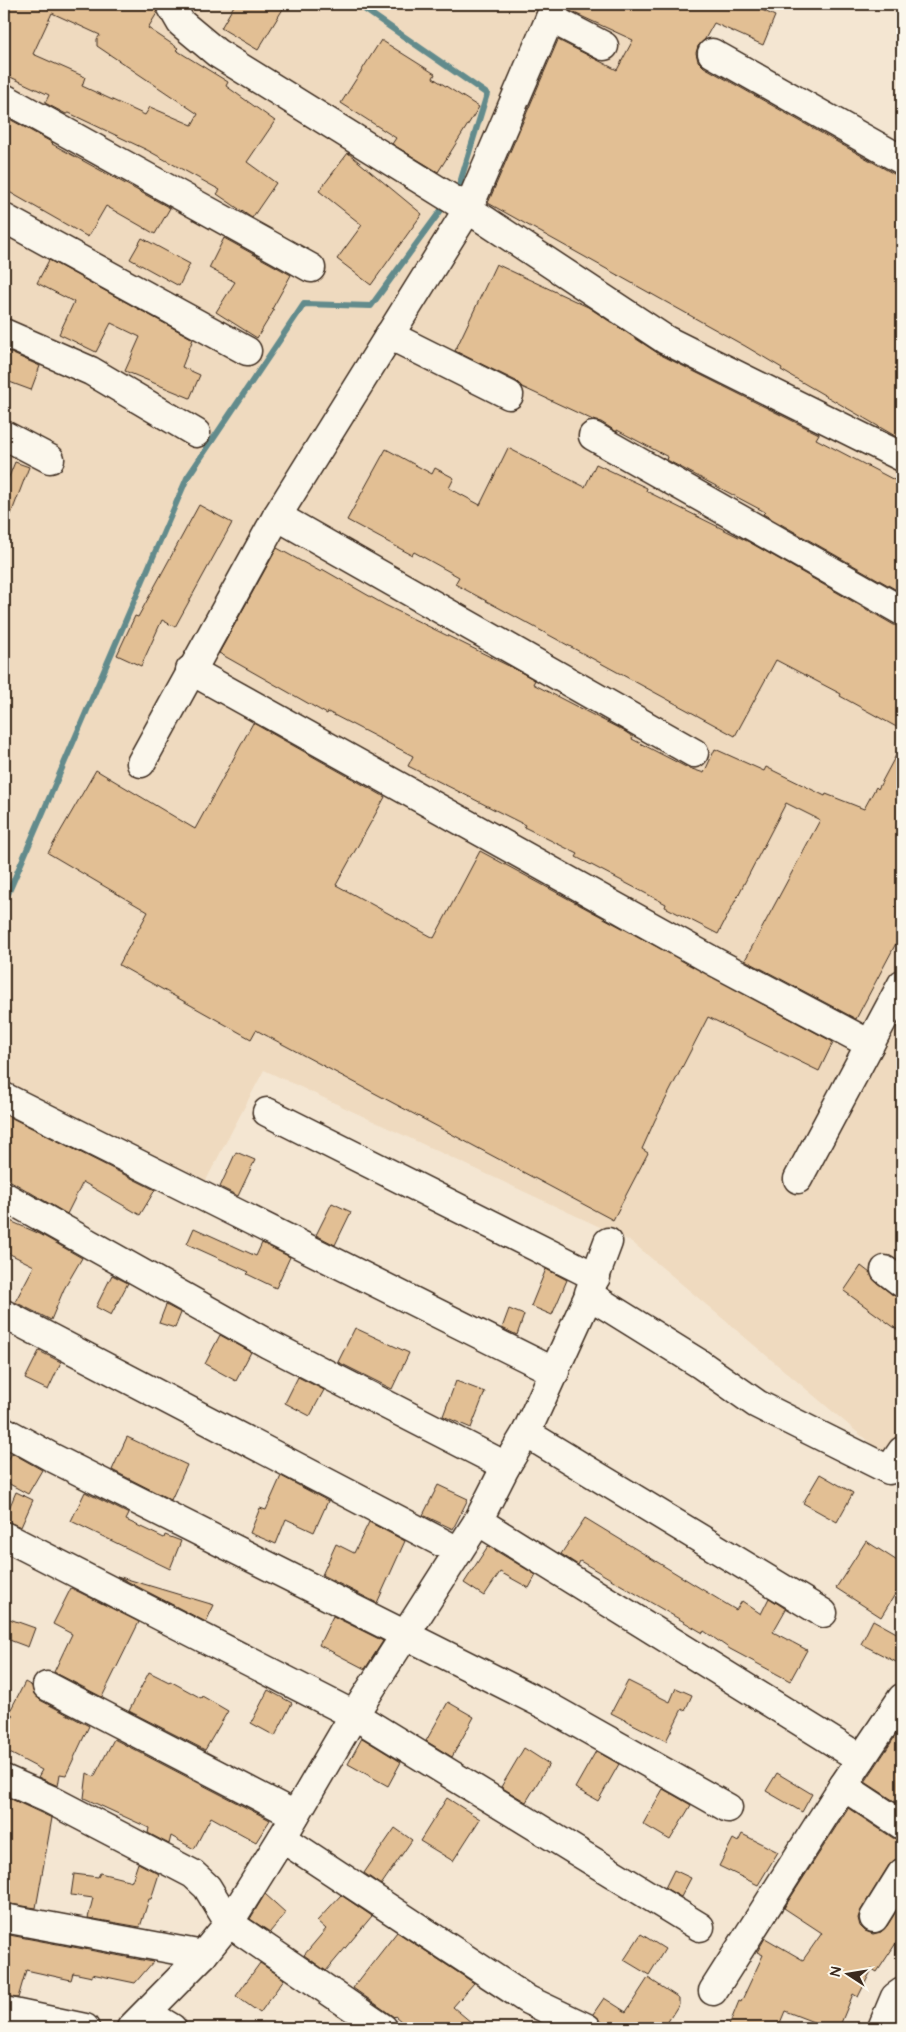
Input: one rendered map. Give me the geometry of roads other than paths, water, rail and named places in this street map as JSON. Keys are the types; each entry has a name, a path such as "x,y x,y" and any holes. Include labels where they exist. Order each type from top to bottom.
{"street":[{"path":"170,4 181,23 217,53 456,202 666,340 902,457"},
{"path":"141,763 190,670 277,516 389,335 553,11 604,46"},
{"path":"712,53 902,160"},
{"path":"4,98 311,268"},
{"path":"4,218 247,352"},
{"path":"4,333 92,372 196,433"},
{"path":"389,335 509,395"},
{"path":"4,435 50,458"},
{"path":"593,436 902,611"},
{"path":"277,516 694,753"},
{"path":"190,670 715,962 870,1044"},
{"path":"798,1179 902,984"},
{"path":"4,1097 555,1372"},
{"path":"267,1112 592,1286 757,1404 889,1470 902,1451"},
{"path":"4,1196 268,1344 506,1466"},
{"path":"139,2021 203,1955 229,1923 289,1827 354,1715 478,1521 506,1466 526,1433 555,1372 592,1286 608,1242"},
{"path":"4,1314 458,1551"},
{"path":"4,1431 62,1463 549,1707 728,1808"},
{"path":"526,1433 823,1613"},
{"path":"478,1521 861,1760"},
{"path":"4,1536 354,1715 700,1927"},
{"path":"47,1686 289,1827 528,2000 586,2028"},
{"path":"713,1991 843,1786 902,1698"},
{"path":"4,1780 49,1799 193,1874 207,1887 229,1923 383,2028"},
{"path":"843,1786 902,1825"},
{"path":"874,1918 902,1873"},
{"path":"4,1918 203,1955"},
{"path":"882,2028 895,1997 902,1992"},
{"path":"4,2011 85,2028"},
{"path":"139,2021 172,2028"}],"waterway":[{"path":"357,4 487,94 459,186 455,192"},
{"path":"4,903 187,478 304,304 371,306 447,202"}]}
